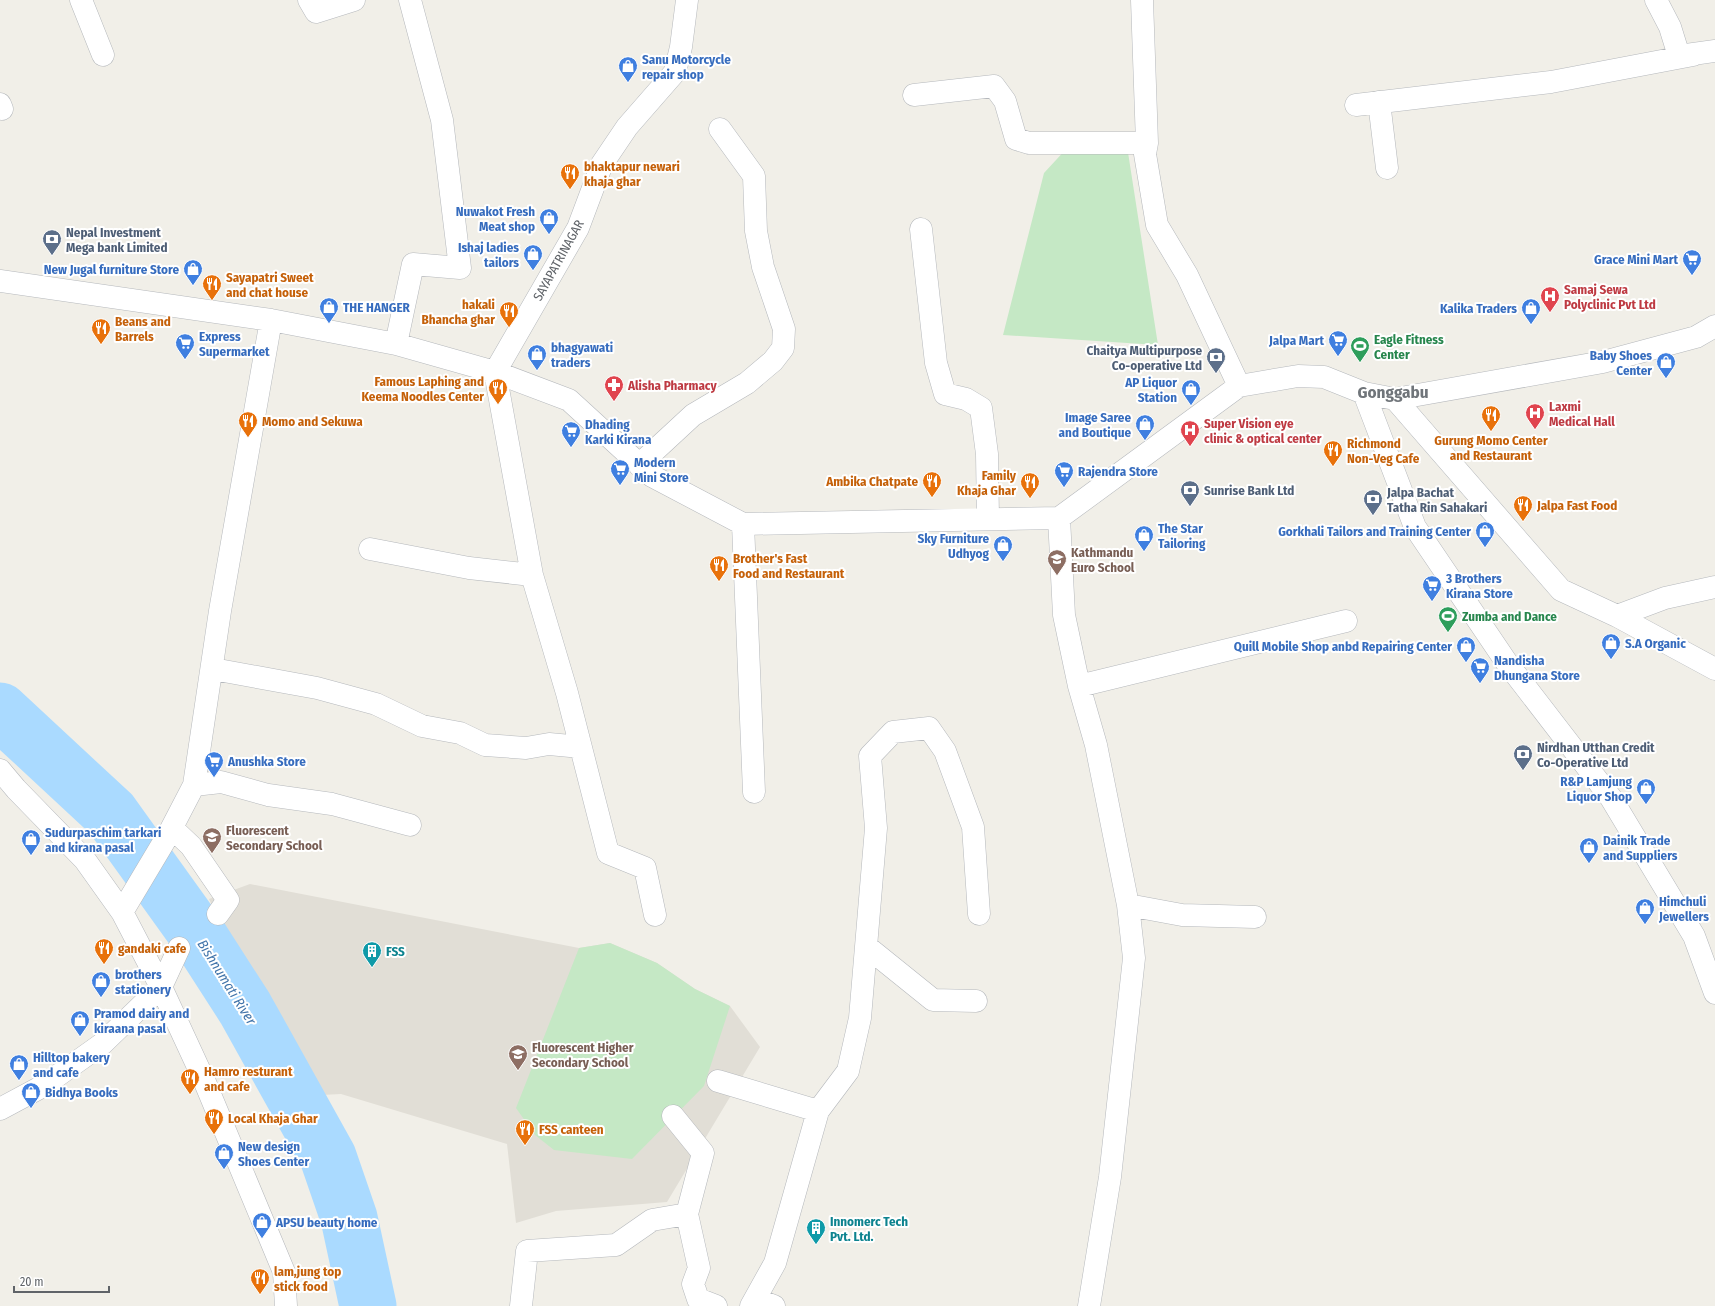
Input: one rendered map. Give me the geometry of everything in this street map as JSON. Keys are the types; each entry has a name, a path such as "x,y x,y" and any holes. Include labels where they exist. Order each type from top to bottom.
{"street":[{"path":"81,0 103,55"},
{"path":"309,0 316,12 354,0"},
{"path":"396,344 413,264 460,268 442,120 410,0"},
{"name":"SAYAPATRINAGAR","path":"495,372 578,228 602,164 627,127 675,72 681,47 687,0"},
{"path":"1142,0 1147,143 1145,154 1157,225 1187,275 1239,386"},
{"path":"1656,0 1670,27 1679,56 1715,51"},
{"path":"1356,105 1551,82 1693,54"},
{"path":"914,95 994,86 1005,101 1016,139 1029,143 1147,143"},
{"path":"1379,102 1387,168"},
{"path":"639,465 693,414 747,383 773,361 783,348 784,329 763,267 758,238 754,176 720,129"},
{"path":"921,229 936,363 945,394 966,398 981,408 987,454 988,519"},
{"path":"0,281 271,320 396,344 495,372 569,400 652,476 743,524 1059,518 1239,386 1298,376 1324,378 1364,393 1395,399 1603,362 1696,336 1715,326"},
{"path":"122,912 136,886 170,832 194,786 220,611 271,320"},
{"path":"495,372 532,576 581,747 608,853 645,868 655,915"},
{"path":"1364,393 1415,527 1507,663 1611,798 1694,936 1715,993"},
{"path":"1395,399 1561,590 1617,616 1715,669"},
{"path":"1059,518 1064,615 1079,686 1096,745 1128,905 1134,958 1110,1176 1089,1306"},
{"path":"743,524 754,792"},
{"path":"370,549 469,568 532,576"},
{"path":"1617,616 1666,598 1715,587"},
{"path":"1079,686 1346,621"},
{"path":"212,669 324,690 376,704 422,726 460,733 485,745 526,748 548,744 581,747"},
{"path":"760,1304 775,1263 818,1111 848,1071 860,1018 876,828 870,756 893,732 929,728 945,751 973,827 979,914"},
{"path":"0,770 16,789 85,860 122,912 162,987 204,1080 284,1272 286,1306"},
{"path":"194,786 221,782 268,796 332,804 410,825"},
{"path":"170,832 191,846 228,900 218,914"},
{"path":"1128,905 1182,915 1255,917"},
{"path":"866,946 933,1000 976,1001"},
{"path":"0,1109 43,1086 102,1044 162,987 179,948"},
{"path":"718,1081 818,1111"},
{"path":"673,1116 703,1154 688,1214 699,1268 693,1284 698,1299 716,1306"},
{"path":"521,1306 527,1251 616,1245 652,1220 688,1214"}],"shaded area":[{"name":"Fluorescent Higher Secondary School","path":"250,884 579,948 610,943 657,963 695,989 730,1006 760,1047 667,1202 556,1211 516,1223 507,1144 341,1094 302,1096 209,899"}],"green space":[{"path":"1127,146 1158,345 1003,335 1044,173 1068,147"},
{"path":"610,943 657,963 695,989 730,1006 704,1086 632,1159 554,1150 535,1135 516,1108 579,948"}],"waterway":[{"name":"Bishnumati River","path":"0,711 111,814 200,938 245,1008 328,1157 349,1218 368,1306"}],"place":[{"name":"Sanu Motorcycle repair shop","path":"628,83"},
{"name":"bhaktapur newari khaja ghar","path":"570,190"},
{"name":"Nuwakot Fresh Meat shop","path":"549,235"},
{"name":"Nepal Investment Mega bank Limited","path":"52,256"},
{"name":"Ishaj ladies tailors","path":"533,271"},
{"name":"Grace Mini Mart","path":"1692,276"},
{"name":"New Jugal furniture Store","path":"193,286"},
{"name":"Sayapatri Sweet and chat house","path":"212,301"},
{"name":"Samaj Sewa Polyclinic Pvt Ltd","path":"1550,313"},
{"name":"THE HANGER","path":"329,324"},
{"name":"Kalika Traders","path":"1531,325"},
{"name":"hakali Bhancha ghar","path":"509,328"},
{"name":"Beans and Barrels","path":"101,345"},
{"name":"Jalpa Mart","path":"1338,357"},
{"name":"Express Supermarket","path":"185,360"},
{"name":"Eagle Fitness Center","path":"1360,363"},
{"name":"bhagyawati traders","path":"537,371"},
{"name":"Chaitya Multipurpose Co-operative Ltd","path":"1216,374"},
{"name":"Baby Shoes Center","path":"1666,379"},
{"name":"Alisha Pharmacy","path":"614,402"},
{"name":"Famous Laphing and Keema Noodles Center","path":"498,405"},
{"name":"AP Liquor Station","path":"1191,406"},
{"name":"Laxmi Medical Hall","path":"1535,430"},
{"name":"Gurung Momo Center and Restaurant","path":"1491,432"},
{"name":"Momo and Sekuwa","path":"248,438"},
{"name":"Image Saree and Boutique","path":"1145,441"},
{"name":"Super Vision eye clinic & optical center","path":"1190,447"},
{"name":"Dhading Karki Kirana","path":"571,448"},
{"name":"Richmond Non-Veg Cafe","path":"1333,467"},
{"name":"Modern Mini Store","path":"620,486"},
{"name":"Rajendra Store","path":"1064,488"},
{"name":"Ambika Chatpate","path":"932,498"},
{"name":"Family Khaja Ghar","path":"1030,499"},
{"name":"Sunrise Bank Ltd","path":"1190,507"},
{"name":"Jalpa Bachat Tatha Rin Sahakari","path":"1373,516"},
{"name":"Jalpa Fast Food","path":"1523,522"},
{"name":"Gorkhali Tailors and Training Center","path":"1485,548"},
{"name":"The Star Tailoring","path":"1144,552"},
{"name":"Sky Furniture Udhyog","path":"1003,562"},
{"name":"Kathmandu Euro School","path":"1057,576"},
{"name":"Brother's Fast Food and Restaurant","path":"719,582"},
{"name":"3 Brothers Kirana Store","path":"1432,602"},
{"name":"Zumba and Dance","path":"1448,633"},
{"name":"S.A Organic","path":"1611,660"},
{"name":"Quill Mobile Shop anbd Repairing Center","path":"1466,663"},
{"name":"Nandisha Dhungana Store","path":"1480,684"},
{"name":"Nirdhan Utthan Credit Co-Operative Ltd","path":"1523,771"},
{"name":"Anushka Store","path":"214,778"},
{"name":"R&P Lamjung Liquor Shop","path":"1646,805"},
{"name":"Fluorescent Secondary School","path":"212,854"},
{"name":"Sudurpaschim tarkari and kirana pasal","path":"31,856"},
{"name":"Dainik Trade and Suppliers","path":"1589,864"},
{"name":"Himchuli Jewellers","path":"1645,925"},
{"name":"gandaki cafe","path":"104,965"},
{"name":"FSS","path":"372,968"},
{"name":"brothers stationery","path":"101,998"},
{"name":"Pramod dairy and kiraana pasal","path":"80,1037"},
{"name":"Fluorescent Higher Secondary School","path":"518,1071"},
{"name":"Hilltop bakery and cafe","path":"19,1081"},
{"name":"Hamro resturant and cafe","path":"190,1095"},
{"name":"Bidhya Books","path":"31,1109"},
{"name":"Local Khaja Ghar","path":"214,1135"},
{"name":"FSS canteen","path":"525,1146"},
{"name":"New design Shoes Center","path":"224,1170"},
{"name":"APSU beauty home","path":"262,1239"},
{"name":"Innomerc Tech Pvt. Ltd.","path":"816,1245"},
{"name":"lam,jung top stick food","path":"260,1295"}],"district":[{"name":"Gonggabu","path":"1393,392"}]}
